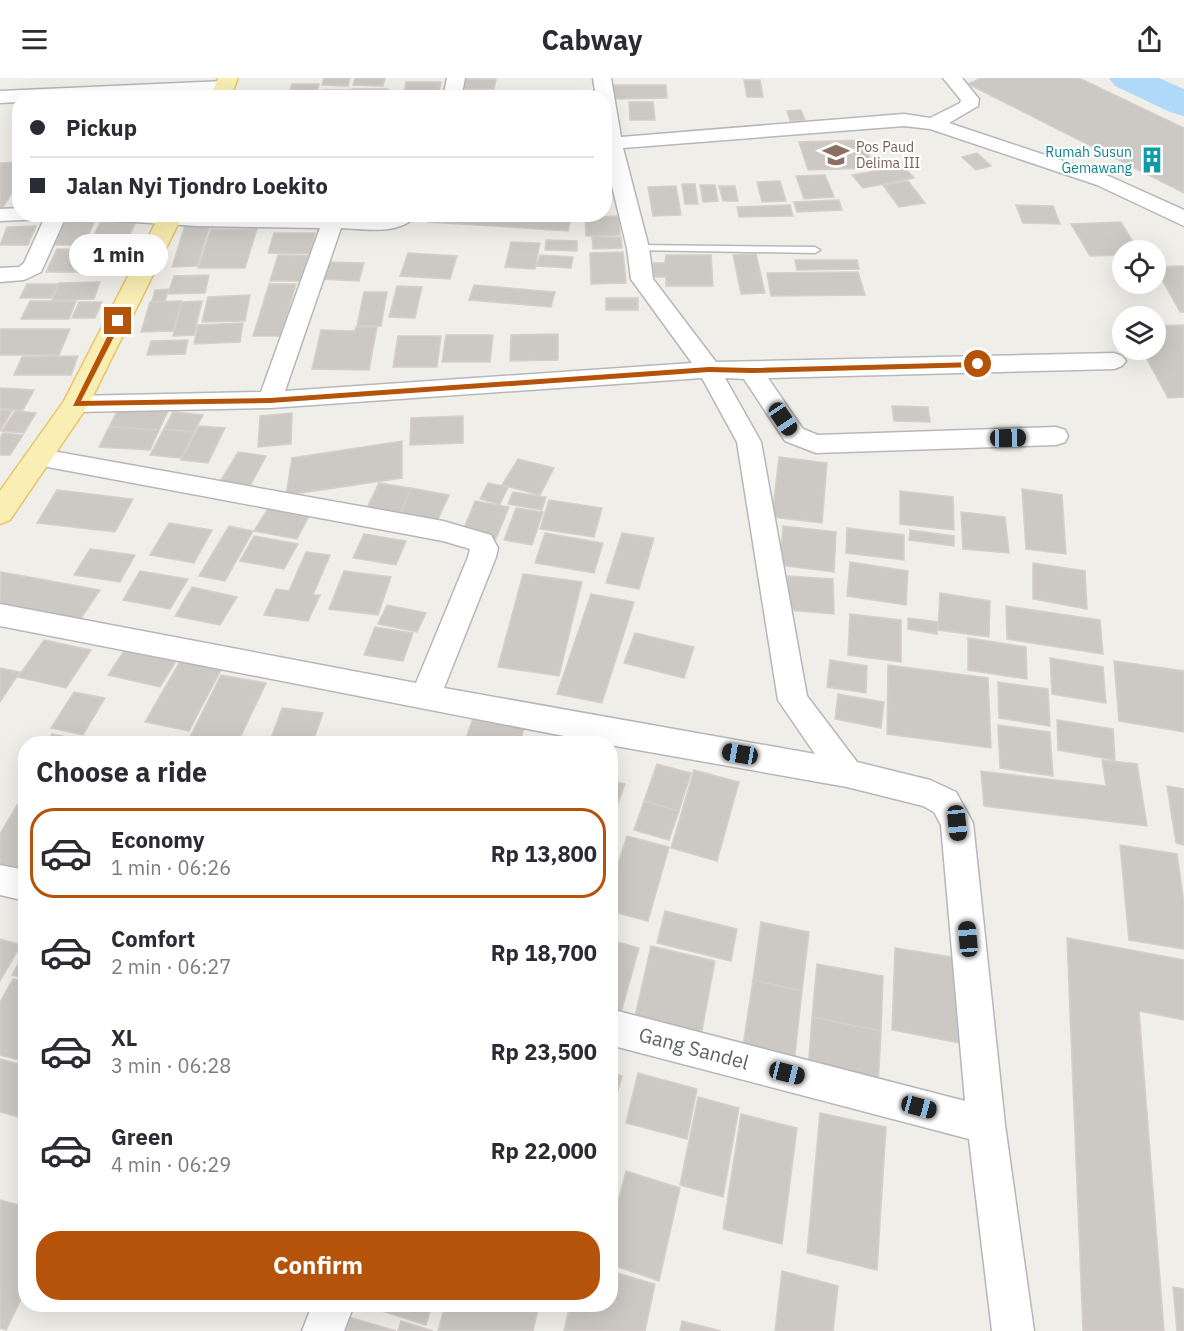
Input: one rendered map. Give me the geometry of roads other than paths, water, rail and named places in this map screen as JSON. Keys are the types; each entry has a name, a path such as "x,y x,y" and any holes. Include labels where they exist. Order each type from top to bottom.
{"main road":[{"path":"0,513 41,458 76,404 169,222"}],"street":[{"path":"933,124 969,106 970,99 951,78"},
{"path":"176,90 224,87"},
{"path":"612,144 904,120 933,124 1104,181 1180,214"},
{"path":"612,158 638,248 642,279 709,370 749,441 793,700 847,773"},
{"path":"0,275 24,273 33,267 53,222"},
{"path":"270,400 333,222 391,222"},
{"path":"76,404 270,400 709,370 751,371 1114,361"},
{"path":"751,371 794,435 807,442 1056,436"},
{"path":"41,458 443,531 481,542 484,548 482,557 425,697"},
{"path":"0,615 425,697 847,773 930,794 945,802 957,823 986,1125 1013,1331"},
{"path":"0,880 18,884"},
{"name":"Gang Sandel","path":"618,1029 986,1125"},
{"path":"323,1331 330,1312"}],"lane":[{"path":"638,248 815,250"}],"waterway":[{"path":"1128,78 1184,104"}],"place":[{"name":"Pos Paud Delima III","path":"836,155"},
{"name":"Rumah Susun Gemawang","path":"1152,160"}]}
